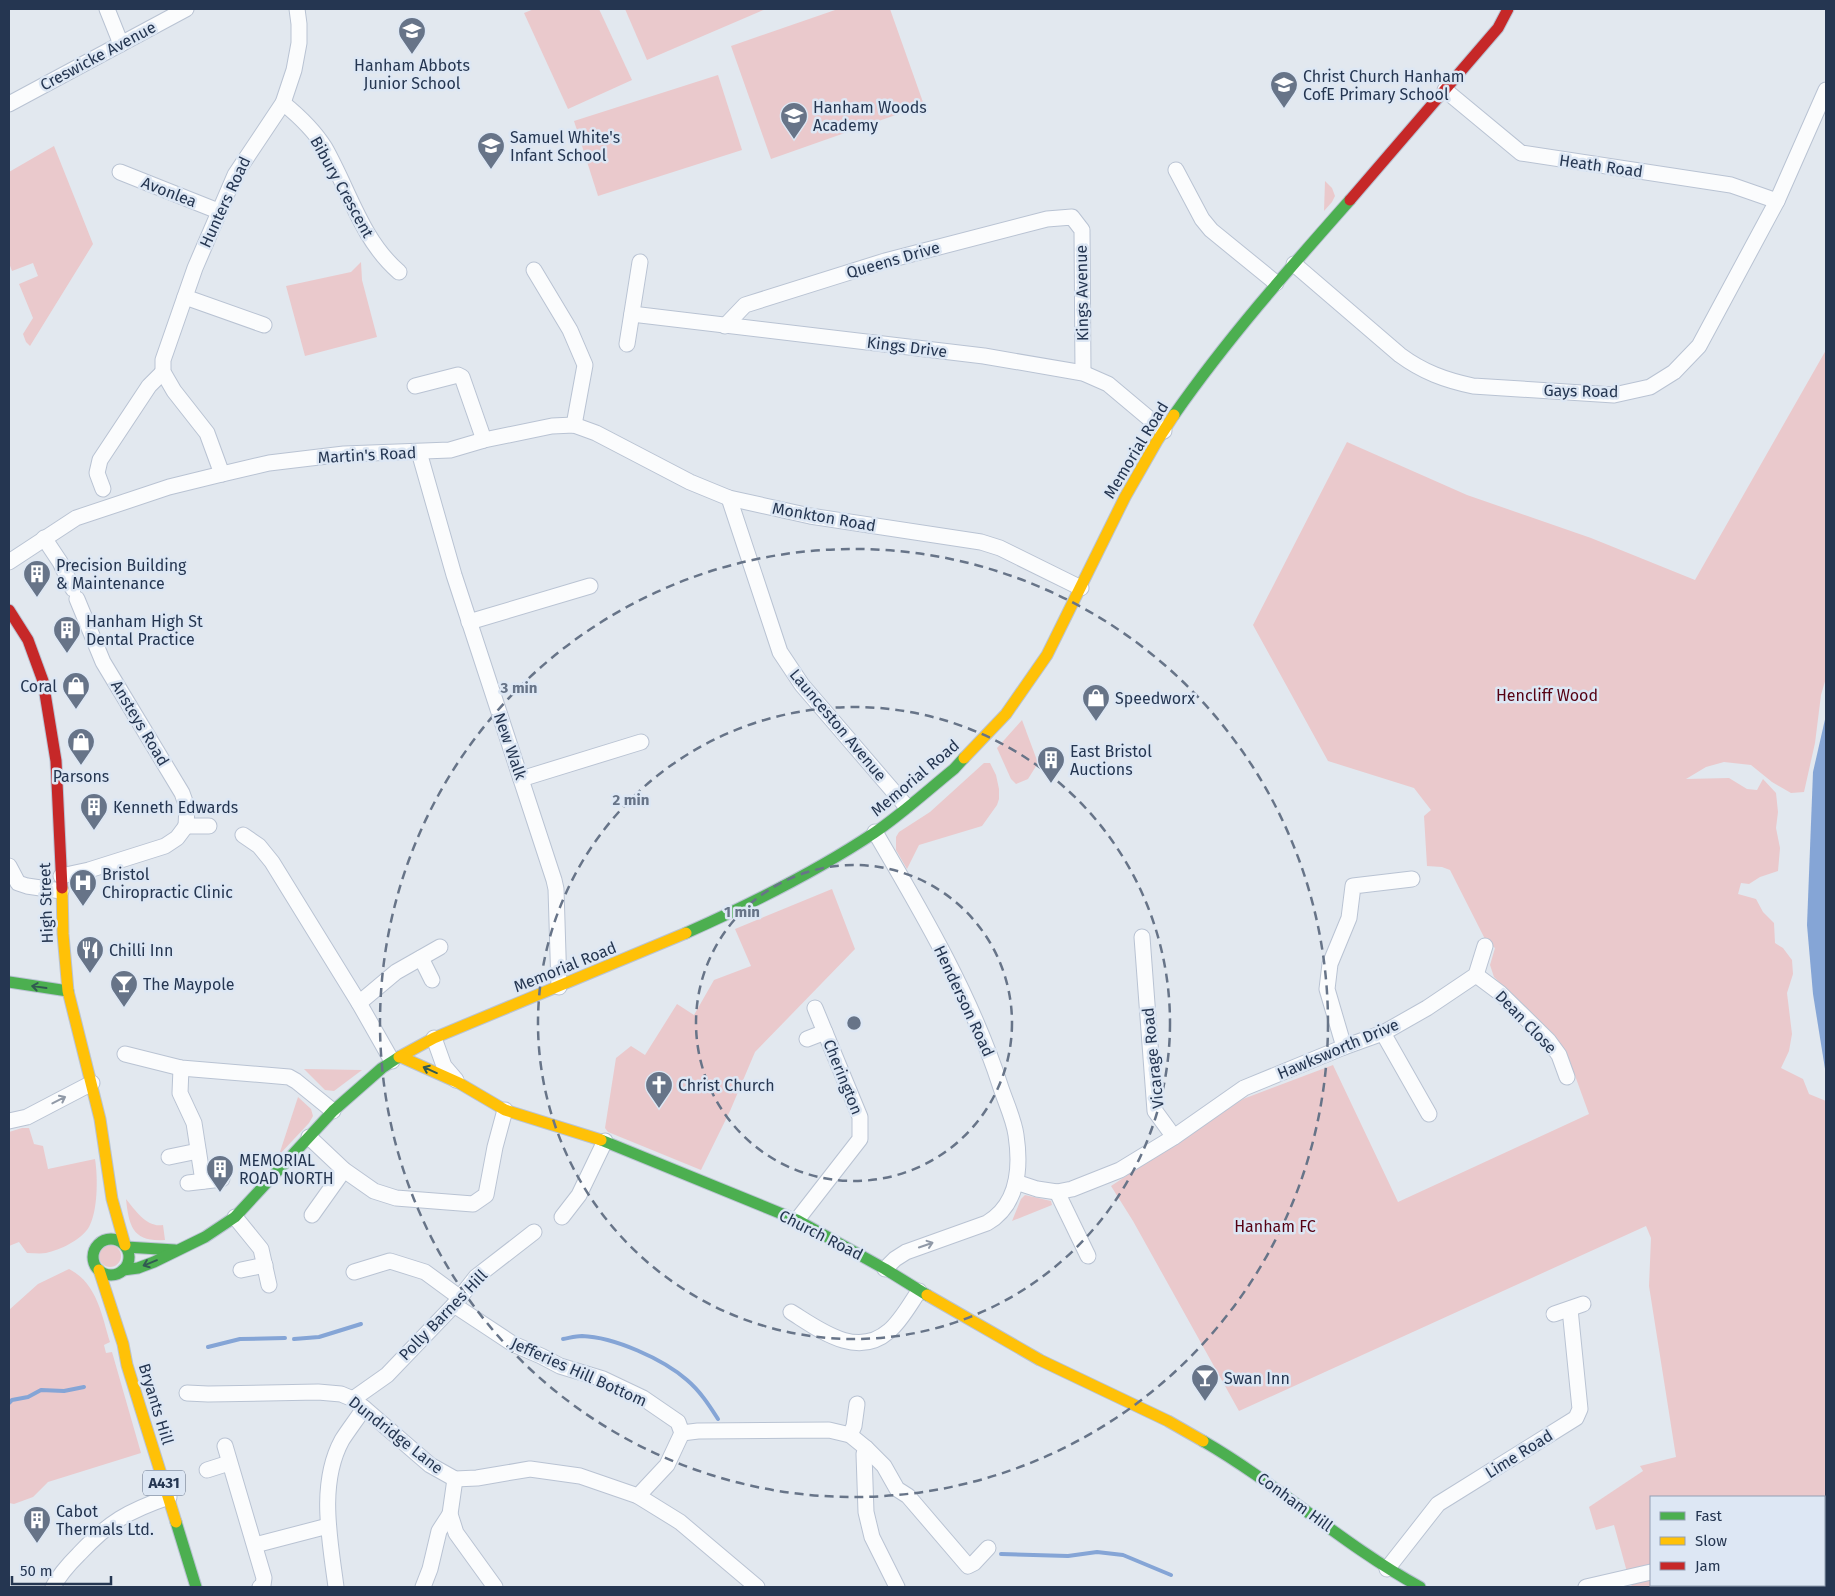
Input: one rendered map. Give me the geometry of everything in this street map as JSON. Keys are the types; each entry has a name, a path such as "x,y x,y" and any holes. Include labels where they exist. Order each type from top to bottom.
{"street":[{"path":"107,9 122,44"},
{"name":"Creswicke Avenue","path":"9,104 186,9"},
{"name":"Hunters Road","path":"164,372 162,360 218,211 238,170 283,103 294,70 299,43 297,9"},
{"name":"Memorial Road","path":"122,1274 154,1262 204,1236 235,1217 333,1111 382,1068 396,1059 434,1038 559,987 745,907 803,877 875,832 954,769 1006,714 1047,655 1125,497 1164,431 1196,384 1276,283 1498,28 1508,9"},
{"name":"Heath Road","path":"1445,90 1522,153 1732,185 1777,201"},
{"name":"Gays Road","path":"1294,264 1400,355 1416,366 1452,382 1473,386 1614,395 1650,387 1674,372 1698,346 1777,201 1826,90"},
{"name":"Bibury Crescent","path":"283,103 301,118 324,147 365,231 379,252 399,272"},
{"path":"1176,170 1202,219 1211,230 1276,283"},
{"name":"Avonlea","path":"120,172 218,211"},
{"name":"Queens Drive","path":"725,326 745,305 886,261 1038,221 1072,217"},
{"name":"Kings Avenue","path":"1072,217 1082,230 1083,373"},
{"path":"627,344 640,262"},
{"path":"534,270 570,330 585,365 574,425"},
{"path":"185,297 264,325"},
{"name":"Kings Drive","path":"632,314 984,356 1083,373 1108,384 1164,431"},
{"path":"103,489 97,473 100,460 149,386 164,372 174,391 207,433 222,474"},
{"path":"415,386 458,375 464,380 484,440"},
{"name":"Martin's Road","path":"9,562 76,518 169,487 222,474 269,463 344,454 450,450 484,440 552,426 574,425"},
{"name":"Monkton Road","path":"574,425 596,433 690,482 729,498 810,516 981,542 1000,548 1081,588"},
{"name":"New Walk","path":"419,452 454,575 556,889 559,987"},
{"name":"Launceston Avenue","path":"729,498 780,652 802,685 906,806"},
{"name":"Ansteys Road","path":"44,538 60,562 103,662 182,792 187,807 186,826"},
{"path":"469,622 590,586"},
{"name":"High Street","path":"9,610 28,640 43,681 56,761 60,801 61,891 68,991 100,1119 112,1199 126,1246"},
{"path":"521,779 641,742"},
{"path":"61,876 89,870 165,846 177,838 186,826 209,826"},
{"name":"Henderson Road","path":"875,832 911,893 953,972 990,1053 1016,1134 1018,1164 1016,1182"},
{"path":"243,835 251,839 266,853 396,1059"},
{"path":"9,866 18,883 61,891"},
{"path":"1344,1047 1326,989 1330,964 1349,918 1353,886 1412,879"},
{"name":"Vicarage Road","path":"1142,937 1155,1110 1174,1137"},
{"path":"1476,975 1486,946"},
{"path":"359,1003 396,972 440,947"},
{"path":"421,958 432,980"},
{"name":"Hawksworth Drive","path":"1174,1137 1244,1088 1383,1033 1427,1008 1476,975"},
{"name":"Dean Close","path":"1476,975 1500,993 1548,1040 1559,1056 1567,1077"},
{"path":"9,982 68,991"},
{"name":"Cherington","path":"796,1220 860,1139 861,1130 860,1117 815,1008"},
{"name":"Cherington","path":"807,1039 825,1032"},
{"path":"1383,1033 1429,1114"},
{"name":"Church Road","path":"434,1038 444,1066 459,1083"},
{"path":"124,1054 181,1068 289,1077 333,1111"},
{"name":"Church Road","path":"396,1059 459,1083 506,1110 605,1141 796,1220 885,1269 919,1291 1040,1360 1168,1421"},
{"path":"181,1068 180,1093 194,1123 198,1151 195,1182 222,1178"},
{"path":"9,1121 27,1117 92,1084"},
{"path":"309,1138 344,1170 374,1191 396,1198 473,1204 486,1195 495,1147 506,1110"},
{"path":"885,1269 906,1252 994,1219 1001,1213 1012,1197 1016,1182 1037,1189 1057,1192 1072,1189 1120,1170 1174,1137"},
{"path":"562,1217 579,1195 605,1141"},
{"path":"169,1157 198,1151"},
{"path":"312,1215 344,1170"},
{"path":"1057,1192 1088,1244"},
{"name":"High Street","path":"99,1244 112,1199"},
{"path":"235,1217 262,1249 269,1285"},
{"name":"Polly Barnes Hill","path":"336,1587 328,1526 329,1478 342,1441 359,1404 456,1301 476,1277 534,1232"},
{"path":"99,1244 104,1240 115,1239 126,1246"},
{"name":"A431","path":"99,1244 93,1254 99,1270"},
{"name":"Memorial Road","path":"126,1246 174,1250"},
{"name":"A431","path":"122,1274 129,1256 126,1246"},
{"name":"Jefferies Hill Bottom","path":"354,1272 390,1262 425,1272 456,1301 513,1344 560,1366 603,1379 643,1398 678,1422 682,1433"},
{"path":"241,1270 266,1265"},
{"path":"99,1270 110,1274 122,1274"},
{"name":"Bryants Hill","path":"99,1270 196,1587"},
{"path":"791,1312 837,1339 858,1343 867,1342 889,1332 919,1291"},
{"name":"Bryants Hill","path":"122,1301 123,1344"},
{"name":"Lime Road","path":"1387,1569 1438,1504 1576,1418 1580,1409 1576,1306 1554,1314"},
{"name":"Dundridge Lane","path":"187,1393 208,1387 341,1394 359,1404 430,1465 455,1479 477,1478 530,1469 580,1476 638,1496 680,1522 757,1587"},
{"path":"850,1435 854,1426 857,1404"},
{"name":"Conham Hill","path":"1168,1421 1244,1466 1387,1569 1420,1587"},
{"path":"638,1496 666,1464 682,1433 698,1430 829,1430 850,1435 866,1448 884,1466 896,1489 908,1496 968,1566 974,1563 988,1548"},
{"path":"225,1446 264,1578 263,1585 260,1587"},
{"path":"866,1448 864,1454 866,1512 872,1537 897,1587"},
{"path":"207,1470 230,1463"},
{"path":"423,1587 430,1569 439,1531 450,1514 455,1479"},
{"path":"53,1587 72,1561 106,1527 131,1512 169,1497"},
{"path":"450,1514 456,1533 495,1587"},
{"path":"255,1544 328,1526"},
{"path":"1586,1587 1650,1572"}],"green space":[{"path":"534,9 599,9 632,80 568,109 524,13"},
{"path":"625,9 766,9 647,60"},
{"path":"838,9 890,9 924,105 771,159 731,46"},
{"path":"718,75 742,150 598,196 574,121"},
{"path":"54,146 93,244 30,346 23,334 33,318 19,284 38,276 33,263 12,271 9,263 9,172"},
{"path":"1325,181 1332,188 1335,196 1324,211"},
{"path":"361,262 362,280 377,337 305,356 286,286 351,272"},
{"name":"Hencliff Wood","path":"1826,350 1826,678 1821,695 1815,743 1804,792 1791,793 1772,782 1751,765 1724,762 1706,767 1686,779 1729,778 1747,789 1757,790 1763,779 1776,793 1778,812 1776,828 1780,848 1778,871 1760,877 1749,884 1741,883 1738,894 1756,899 1763,912 1774,923 1775,943 1783,948 1792,960 1793,974 1787,993 1792,1034 1789,1051 1781,1068 1803,1079 1809,1094 1826,1101 1826,1587 1630,1587 1634,1583 1627,1572 1614,1525 1596,1530 1589,1507 1643,1471 1640,1466 1676,1457 1649,1286 1651,1238 1646,1226 1239,1411 1133,1221 1111,1186 1243,1099 1333,1065 1398,1202 1589,1114 1570,1062 1555,1038 1494,977 1490,965 1495,948 1486,941 1450,870 1442,867 1427,866 1424,816 1431,810 1414,788 1328,761 1253,625 1347,442 1467,495 1591,538 1695,580"},
{"path":"1022,720 1038,763 1028,779 1016,784 1011,779 997,748"},
{"path":"984,763 990,763 996,775 999,799 997,805 982,826 919,845 907,869 896,850 896,837 899,832 930,812"},
{"path":"832,889 855,949 755,1052 730,1111 701,1170 608,1132 605,1128 616,1058 631,1046 645,1055 677,1004 694,1015 714,980 751,966 735,929"},
{"path":"304,1069 362,1070 334,1091 325,1090"},
{"path":"298,1097 311,1109 313,1116 309,1123 279,1155"},
{"path":"29,1128 34,1144 43,1146 48,1169 95,1159 97,1194 89,1227 70,1244 46,1253 27,1253 19,1242 9,1246 9,1132"},
{"path":"1025,1195 1051,1201 1052,1205 1012,1221 1021,1199"},
{"path":"126,1199 137,1213 147,1221 152,1224 163,1225 165,1240 146,1238 135,1231 129,1218"},
{"path":"110,1245 120,1252 121,1256 114,1266 110,1267 100,1260 99,1256 106,1246"},
{"path":"69,1269 86,1283 92,1291 101,1311 110,1342 104,1345 106,1353 112,1352 141,1453 48,1482 33,1497 14,1504 9,1503 9,1310 38,1284"}],"water":[{"path":"1826,715 1826,1075 1813,994 1807,925 1813,772"}],"waterway":[{"path":"294,1339 319,1337 361,1324"},
{"path":"563,1339 580,1336 595,1337 609,1340 652,1357 677,1372 692,1384 718,1419"},
{"path":"208,1347 240,1339 285,1338"},
{"path":"9,1403 12,1400 28,1397 41,1390 64,1391 84,1387"},
{"path":"1001,1554 1068,1556 1097,1552 1123,1555 1171,1575"}],"traffic: fast":[{"path":"1174,415 1237,332 1350,200"},
{"path":"686,933 782,887 851,848 905,810 954,769 964,758"},
{"path":"9,982 68,991"},
{"path":"123,1270 138,1268 154,1262 205,1237 235,1217 333,1111 382,1068 399,1057"},
{"path":"601,1140 797,1220 885,1269 927,1295"},
{"path":"111,1239 123,1245 129,1257 123,1269 111,1275 99,1269 93,1257 99,1245 111,1239"},
{"path":"126,1247 175,1250"},
{"path":"1203,1441 1258,1476 1364,1553 1420,1587"},
{"path":"176,1522 196,1587"}],"traffic: slow":[{"path":"964,758 1006,714 1047,655 1125,497 1174,415"},
{"path":"62,888 63,934 68,991 100,1119 112,1199 125,1245"},
{"path":"399,1057 434,1038 686,933"},
{"path":"401,1057 459,1083 505,1110 601,1140"},
{"path":"99,1270 176,1522"},
{"path":"927,1295 1040,1360 1168,1421 1203,1441"}],"traffic: jam":[{"path":"1350,200 1498,28 1508,9"},
{"path":"9,610 28,640 43,681 56,761 62,888"}],"place":[{"name":"Hanham Abbots Junior School","path":"412,55"},
{"name":"Christ Church Hanham CofE Primary School","path":"1284,109"},
{"name":"Hanham Woods Academy","path":"794,140"},
{"name":"Samuel White's Infant School","path":"491,170"},
{"name":"Precision Building & Maintenance","path":"37,598"},
{"name":"Hanham High St Dental Practice","path":"67,654"},
{"name":"Coral","path":"76,710"},
{"name":"Speedworx","path":"1096,722"},
{"name":"Parsons","path":"81,766"},
{"name":"East Bristol Auctions","path":"1051,784"},
{"name":"Kenneth Edwards","path":"94,831"},
{"name":"Bristol Chiropractic Clinic","path":"83,907"},
{"name":"Chilli Inn","path":"90,974"},
{"name":"The Maypole","path":"124,1008"},
{"name":"Christ Church","path":"659,1109"},
{"name":"MEMORIAL ROAD NORTH","path":"220,1193"},
{"name":"Swan Inn","path":"1205,1402"},
{"name":"Cabot Thermals Ltd.","path":"37,1544"}],"park label":[{"name":"Hanham FC","path":"1275,1226"}]}
